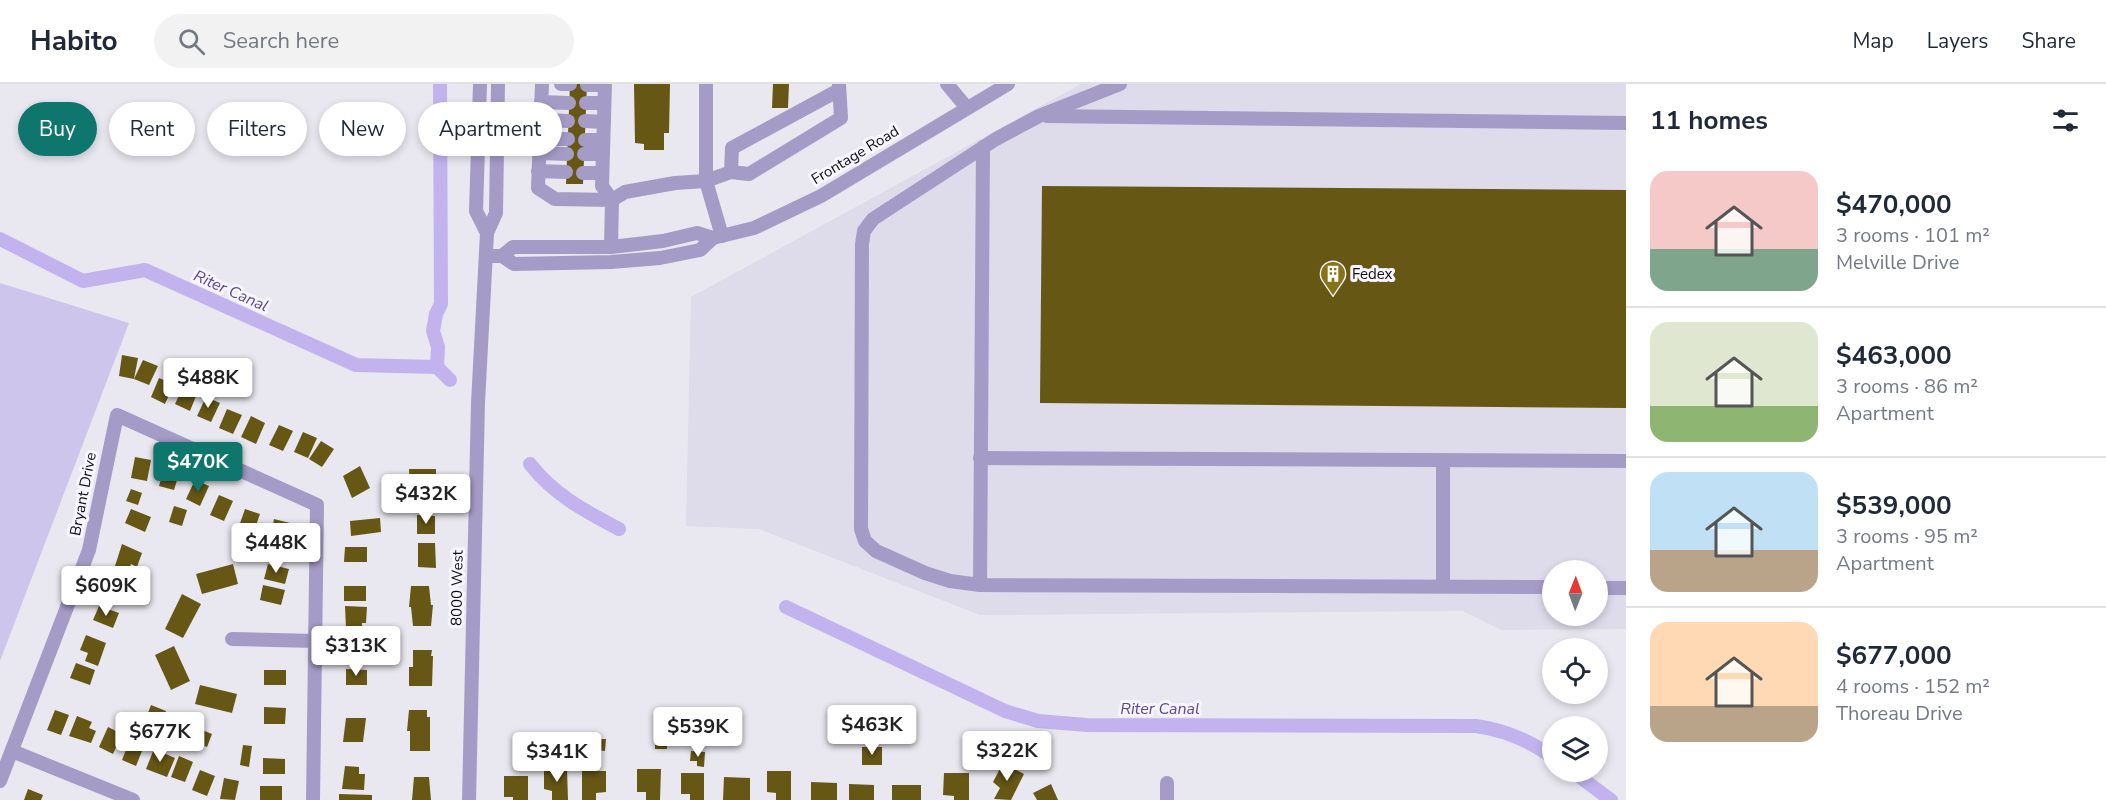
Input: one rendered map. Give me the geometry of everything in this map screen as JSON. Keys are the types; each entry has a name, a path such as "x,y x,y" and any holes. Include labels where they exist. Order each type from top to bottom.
{"street":[{"name":"8000 West","path":"480,84 476,211 487,232"},
{"name":"8000 West","path":"497,102 498,84"},
{"path":"541,102 542,84"},
{"path":"561,84 570,84"},
{"path":"706,84 706,181 717,237"},
{"path":"947,84 968,108"},
{"name":"Frontage Road","path":"486,256 502,256 514,264 621,261 660,258 700,250 717,237 754,228 811,201 1008,84"},
{"path":"1120,84 1039,116 983,147 873,219 864,231 862,244 861,529 865,541 876,551 925,573 951,581 980,585 1542,587"},
{"path":"587,85 604,85 602,186 612,200 611,247"},
{"path":"539,156 538,188 555,199 612,200 625,192 675,183 706,181 731,172 749,174 841,118 839,87 732,148 731,172"},
{"path":"562,103 569,103"},
{"path":"586,103 604,103"},
{"path":"1039,116 1626,123"},
{"path":"562,121 568,121"},
{"path":"585,122 604,122"},
{"path":"585,140 603,147"},
{"path":"562,146 567,146"},
{"path":"584,154 603,147"},
{"path":"980,585 983,147"},
{"name":"8000 West","path":"469,800 478,415 487,232 495,213 496,156"},
{"path":"538,171 567,172"},
{"path":"584,173 602,173"},
{"name":"Frontage Road","path":"502,256 513,247 611,247 663,241 697,233 717,237"},
{"name":"Bryant Drive","path":"0,781 89,550 117,415 317,505 315,641"},
{"path":"980,458 1626,461"},
{"path":"1443,460 1443,586"},
{"path":"1608,588 1626,588"},
{"path":"232,639 315,641 313,800"},
{"path":"12,751 133,800"},
{"path":"1167,783 1167,800"}],"shaded area":[{"path":"1081,84 1626,84 1626,629 1502,630 1463,611 980,615 759,529 686,526 691,297"},
{"path":"0,283 129,323 0,661"}],"building":[{"path":"570,84 587,84 583,184 566,184"},
{"path":"634,84 670,84 669,133 664,133 664,150 644,150 644,144 635,143"},
{"path":"773,84 789,84 788,108 772,108"},
{"name":"Fedex","path":"1042,186 1626,190 1626,408 1040,403"},
{"path":"122,355 138,358 134,379 119,376"},
{"path":"143,360 158,366 149,385 134,379"},
{"path":"159,378 174,384 165,404 151,397"},
{"path":"184,385 198,391 190,411 175,404"},
{"path":"206,397 220,403 211,422 197,416"},
{"path":"227,409 242,415 233,434 219,428"},
{"path":"251,416 265,423 256,444 241,437"},
{"path":"279,425 293,431 283,451 269,445"},
{"path":"303,432 317,438 308,458 294,452"},
{"path":"321,441 334,449 322,467 309,459"},
{"path":"135,457 151,460 147,481 131,478"},
{"path":"165,466 180,470 174,490 159,486"},
{"path":"360,466 370,488 352,498 343,476"},
{"path":"409,469 436,469 436,498 410,498"},
{"path":"195,480 209,486 200,506 186,499"},
{"path":"131,489 142,493 138,505 126,501"},
{"path":"219,495 233,501 224,521 210,515"},
{"path":"174,506 187,510 182,526 169,522"},
{"path":"131,509 151,517 145,532 125,523"},
{"path":"245,509 260,514 253,534 238,529"},
{"path":"417,515 435,516 435,534 417,534"},
{"path":"380,518 381,532 351,536 350,521"},
{"path":"274,519 290,523 285,544 270,540"},
{"path":"418,543 435,543 436,568 418,567"},
{"path":"122,544 142,553 137,567 131,564 128,572 115,566"},
{"path":"345,547 367,547 367,562 344,562"},
{"path":"233,564 238,584 202,594 196,574"},
{"path":"268,564 289,569 285,584 264,579"},
{"path":"109,575 130,582 124,597 120,596 118,603 103,597"},
{"path":"263,585 285,590 281,605 260,600"},
{"path":"344,586 366,586 366,601 344,601"},
{"path":"411,586 429,586 431,605 433,605 431,626 413,626 411,607 409,607"},
{"path":"182,594 201,604 183,638 165,629"},
{"path":"99,606 119,613 113,628 93,620"},
{"path":"345,606 367,607 366,623 362,623 362,630 346,629"},
{"path":"86,635 106,643 98,666 85,661 88,653 80,650"},
{"path":"345,642 358,642 358,648 365,648 365,664 343,664"},
{"path":"174,646 190,681 171,690 155,655"},
{"path":"413,650 432,650 432,686 409,686 409,667 413,667"},
{"path":"76,663 95,670 90,685 70,678"},
{"path":"346,669 367,670 367,685 346,685"},
{"path":"264,670 286,670 286,685 264,685"},
{"path":"200,685 237,694 232,713 195,704"},
{"path":"151,705 166,711 160,729 167,712 189,721 181,741 159,731 155,740 140,734"},
{"path":"264,707 286,708 285,724 264,724"},
{"path":"55,710 69,715 61,735 47,730"},
{"path":"409,710 427,710 427,717 430,717 430,751 410,751 410,731 407,731"},
{"path":"77,716 92,722 89,728 96,731 91,743 69,736"},
{"path":"346,718 366,718 363,742 343,742"},
{"path":"108,727 122,734 113,754 99,747"},
{"path":"197,728 212,734 207,747 192,741"},
{"path":"578,737 592,738 591,748 585,748 584,759 577,759"},
{"path":"593,739 606,739 605,751 593,750"},
{"path":"655,739 667,739 667,749 655,749"},
{"path":"130,740 144,746 136,766 122,760"},
{"path":"243,745 252,746 249,767 240,765"},
{"path":"862,747 882,747 882,765 862,765"},
{"path":"154,749 175,758 167,777 146,769"},
{"path":"691,751 705,752 704,767 697,766 697,761 690,761"},
{"path":"179,756 193,762 185,782 171,777"},
{"path":"263,758 285,759 285,774 263,774"},
{"path":"1003,763 1024,774 1011,800 994,799 1000,788 993,782"},
{"path":"345,766 359,767 359,774 365,774 364,790 342,789"},
{"path":"544,768 567,769 568,800 552,800 552,791 544,789"},
{"path":"637,769 661,769 660,800 646,800 646,792 637,792"},
{"path":"200,770 215,776 207,796 192,790"},
{"path":"582,771 606,771 606,792 596,793 596,800 582,800"},
{"path":"767,771 791,771 791,800 776,800 776,793 767,792"},
{"path":"681,773 704,773 704,800 690,800 690,794 681,794"},
{"path":"944,773 969,773 969,800 954,800 954,796 943,795"},
{"path":"504,776 528,776 528,800 513,800 513,797 504,797"},
{"path":"414,777 429,777 431,800 412,800"},
{"path":"724,777 750,778 750,800 723,800"},
{"path":"224,778 239,781 235,800 220,799"},
{"path":"811,782 837,783 837,800 811,800"},
{"path":"849,784 874,785 874,800 849,800"},
{"path":"1051,784 1058,800 1037,800 1033,793"},
{"path":"892,785 921,785 921,800 892,800"},
{"path":"260,786 282,786 282,800 260,800"},
{"path":"28,789 43,795 41,800 24,800"},
{"path":"339,794 372,795 372,800 339,800"}],"waterway":[{"path":"437,367 438,347 433,331 436,314 441,304 440,84"},
{"name":"Riter Canal","path":"0,239 83,281 145,270 356,365 437,367 450,380"},
{"name":"Riter Canal","path":"530,464 549,485 582,509 619,529"},
{"name":"Riter Canal","path":"786,607 1005,711 1038,721 1086,725 1476,726 1516,737 1542,751"},
{"name":"Riter Canal","path":"1587,782 1611,800"}],"place":[{"name":"Fedex","path":"1333,297"}]}
